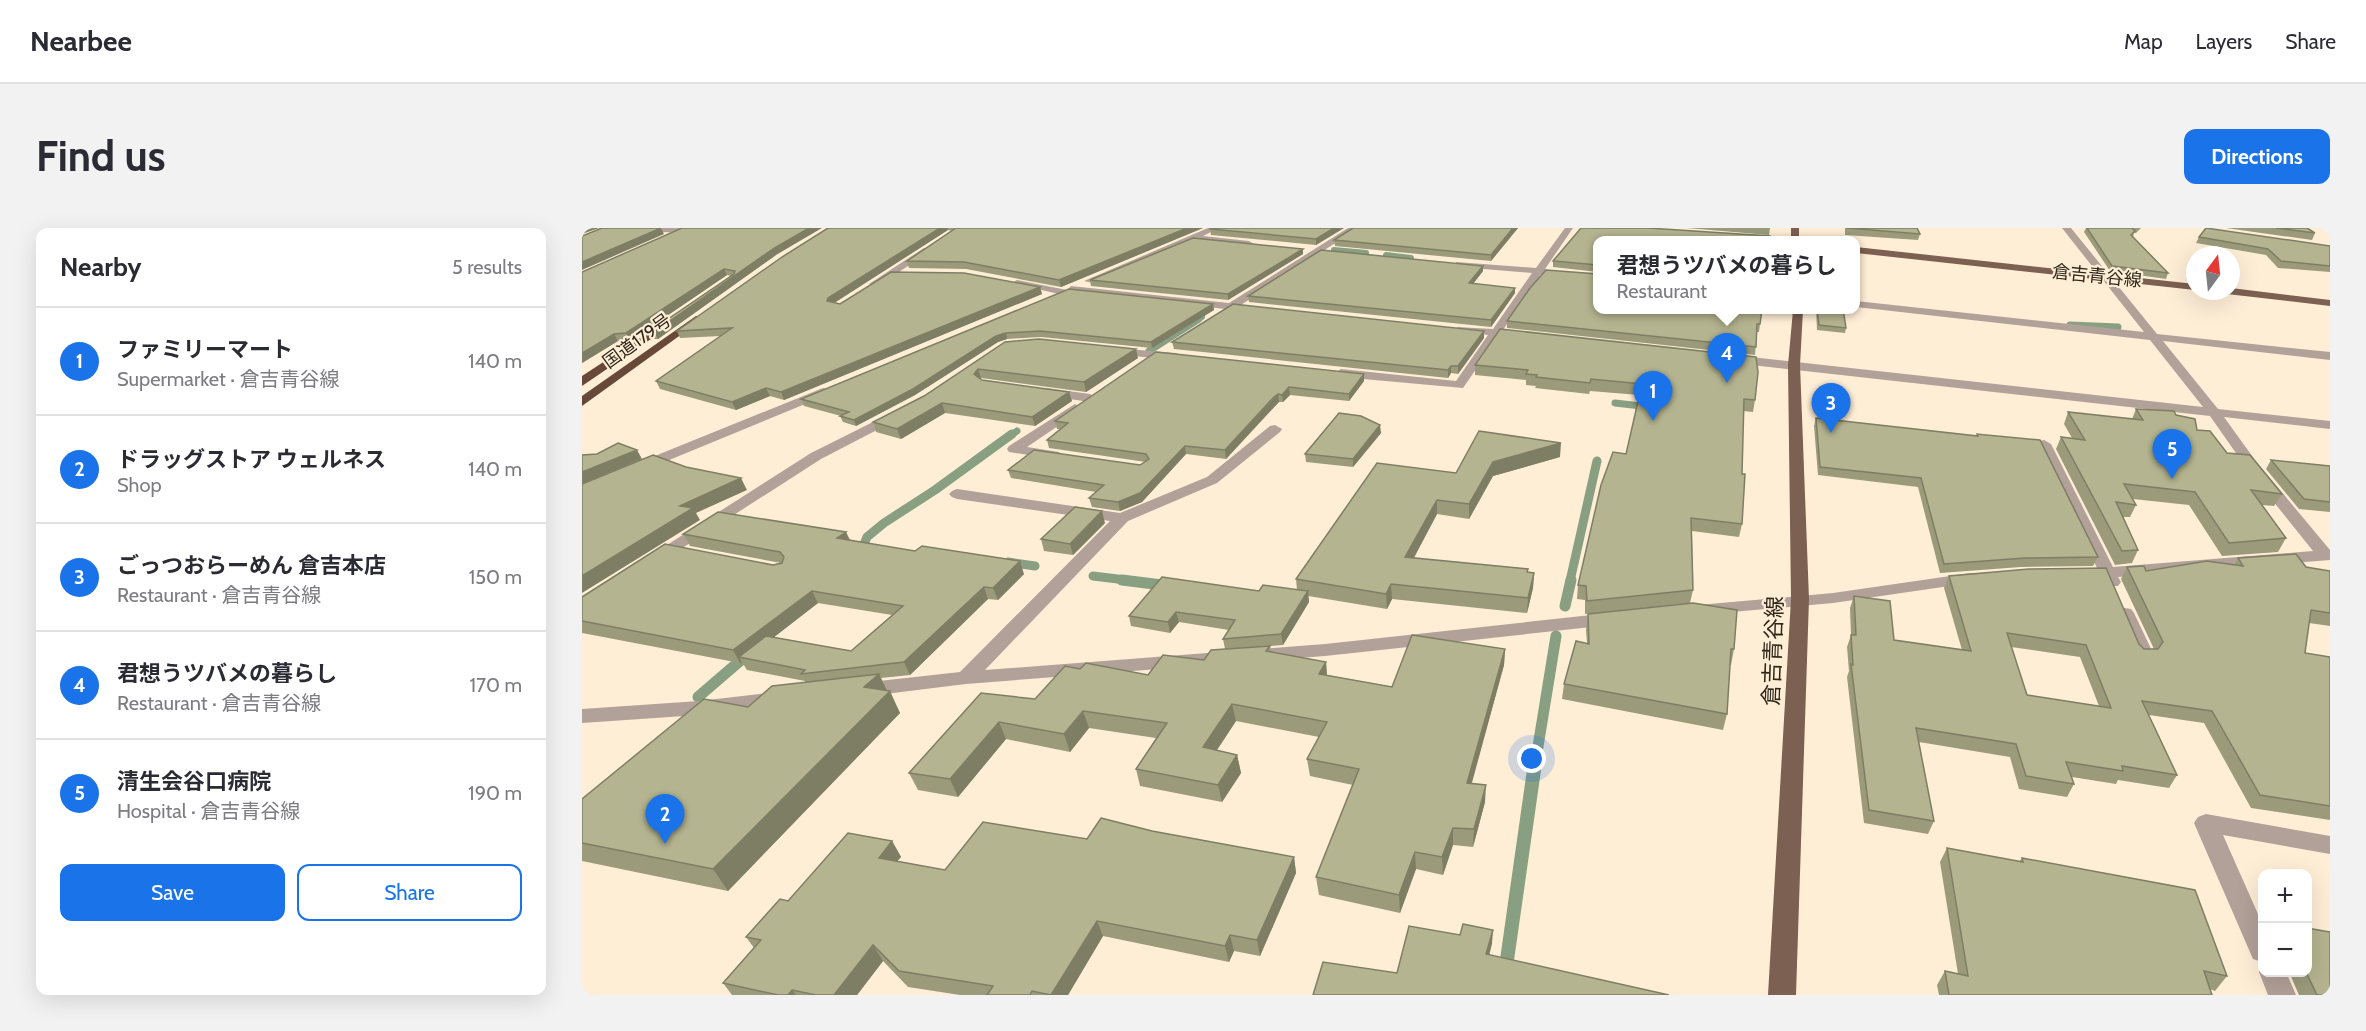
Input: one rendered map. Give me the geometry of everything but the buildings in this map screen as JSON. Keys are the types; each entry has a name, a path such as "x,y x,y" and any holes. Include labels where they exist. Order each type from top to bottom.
{"highway":[{"name":"国道179号","path":"582,402 704,313"},
{"name":"国道179号","path":"582,382 675,318"}],"main road":[{"name":"倉吉青谷線","path":"1860,250 2186,286"},
{"path":"2240,293 2330,303"},
{"name":"倉吉青谷線","path":"1782,995 1800,599 1794,365 1798,314"}],"street":[{"path":"639,228 688,229"},
{"path":"1041,301 1194,233 1215,228"},
{"path":"1212,319 1354,228"},
{"path":"1329,372 1459,385 1569,228"},
{"path":"2066,228 2214,412 2250,463 2328,555"},
{"path":"659,242 688,229"},
{"path":"1194,233 1259,245"},
{"path":"864,290 932,247"},
{"path":"1304,250 1339,253"},
{"path":"1446,263 1563,274"},
{"path":"891,273 913,273"},
{"path":"1009,282 1266,310"},
{"path":"1860,304 2330,356"},
{"path":"1450,328 1532,337"},
{"path":"1135,368 1173,343"},
{"path":"1094,348 1188,359"},
{"path":"1722,357 2330,425"},
{"path":"626,473 833,387"},
{"path":"1032,390 1094,395 1014,450 1072,458"},
{"path":"640,567 816,456 911,405"},
{"path":"966,678 1122,518 1212,480 1275,429"},
{"path":"2044,444 2108,573 2144,656"},
{"path":"957,494 1122,518"},
{"path":"669,549 691,553"},
{"path":"2072,573 2108,573 2328,555"},
{"path":"1681,612 1800,599 1833,598 1947,580 1992,577"},
{"path":"838,692 966,678 1324,650 1634,617"},
{"path":"582,716 699,708 792,698"},
{"path":"672,730 699,708"},
{"path":"2258,942 2206,823 2330,845"},
{"path":"2274,977 2282,995"}],"waterway":[{"path":"1334,250 1366,253"},
{"path":"1386,255 1411,258"},
{"path":"1197,320 1202,317"},
{"path":"1149,351 1199,319"},
{"path":"2070,325 2118,327"},
{"path":"1615,403 1650,407"},
{"path":"1010,436 1017,431"},
{"path":"860,554 867,537 884,523 935,490 1012,434"},
{"path":"1570,581 1597,461"},
{"path":"1008,562 1035,566"},
{"path":"1093,576 1134,581"},
{"path":"1122,580 1170,586"},
{"path":"1565,606 1571,580"},
{"path":"1535,765 1556,636"},
{"path":"698,697 748,654"},
{"path":"1502,995 1535,763"}],"place":[{"name":"君想うツバメの暮らし","path":"1727,383"},
{"name":"ファミリーマート","path":"1653,421"},
{"name":"ごっつおらーめん 倉吉本店","path":"1831,433"},
{"name":"清生会谷口病院","path":"2172,479"},
{"name":"ドラッグストア ウェルネス","path":"665,844"}]}
